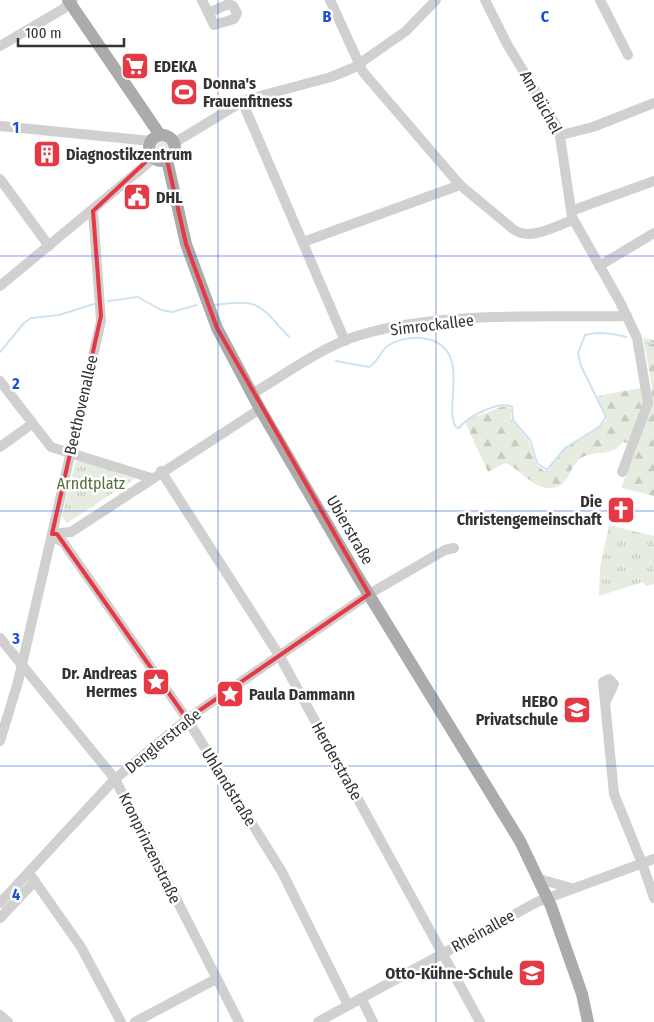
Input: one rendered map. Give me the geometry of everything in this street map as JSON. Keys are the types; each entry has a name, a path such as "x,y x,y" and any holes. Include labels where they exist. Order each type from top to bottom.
{"main road":[{"path":"70,1 156,138"},
{"path":"168,136 174,143 175,151 168,160 159,161 152,156 149,149 156,138 168,136"},
{"name":"Ubierstraße","path":"168,160 180,223 194,272 217,328 260,409 369,594 512,826 548,898 582,994 588,1022"}],"street":[{"path":"202,0 208,13"},
{"path":"330,0 365,74 460,184 513,229 522,234 534,233 654,181"},
{"path":"174,143 242,101 341,73 360,64 406,31 436,0"},
{"name":"Am Büchel","path":"485,0 507,44 561,135 572,216 627,316 640,351 648,403 622,472"},
{"path":"600,0 628,55"},
{"path":"0,46 63,9 70,1"},
{"path":"242,101 345,341"},
{"path":"561,135 584,130 654,103"},
{"path":"0,126 156,138"},
{"path":"0,286 93,212 147,164 152,156"},
{"path":"0,179 49,246"},
{"path":"303,242 460,184"},
{"name":"Beethovenallee","path":"0,741 21,665 52,535 101,316 93,212"},
{"path":"599,266 654,233"},
{"name":"Simrockallee","path":"252,394 345,341 376,332 438,322 627,316"},
{"path":"0,381 51,447 151,478"},
{"path":"65,538 151,478 260,409"},
{"path":"0,447 32,424"},
{"name":"Herderstraße","path":"161,472 279,655 444,953 480,1022"},
{"name":"Uhlandstraße","path":"52,535 65,538 187,720 286,878 348,1006"},
{"name":"Denglerstraße","path":"0,918 115,779 187,720 369,594 445,550 454,548"},
{"name":"Kronprinzenstraße","path":"0,638 115,779 239,1022"},
{"path":"605,703 614,794 654,898"},
{"name":"Rheinallee","path":"318,1022 548,898 654,858"},
{"path":"32,877 81,947 122,1022"},
{"name":"Denglerstraße","path":"0,903 32,877"},
{"path":"539,879 572,888"},
{"path":"135,1022 216,979"},
{"path":"361,998 373,1022"},
{"path":"0,1015 8,1022"}],"highlighted area":[{"path":"152,156 167,160 186,244 217,328 369,594 187,719 57,534 52,534 54,523 101,316 93,211"}],"green space":[{"path":"163,140 171,148 163,156 155,148"},
{"path":"643,338 654,340 654,496 621,488 651,407 652,386"},
{"path":"646,387 646,405 630,444 623,442 614,450 585,456 576,462 565,481 557,487 542,487 505,463 488,472 465,422 473,416 482,415 503,406 508,406 511,410 511,419 528,440 536,464 544,471 548,471 565,449 607,420 597,396"},
{"name":"Arndtplatz","path":"78,459 134,479 67,523 62,516 75,464"},
{"path":"609,525 654,536 654,584 646,586 643,582 599,596 600,568"}],"waterway":[{"path":"108,301 138,297 161,310 172,312 197,305"},
{"path":"215,305 242,303 258,306 289,337"},
{"path":"0,352 24,323 31,318 59,315 94,304"},
{"path":"336,361 369,367 389,345 404,339 431,340 443,347 450,357 454,382 452,408 456,427 459,428 469,419 492,408 506,405 512,407 513,420 530,440 537,463 547,470 565,448 599,427 606,417 581,366 578,353 585,335 606,333 626,337"},
{"path":"645,343 654,343"}],"place":[{"name":"EDEKA","path":"135,66"},
{"name":"Donna's Frauenfitness","path":"184,92"},
{"name":"Diagnostikzentrum","path":"47,154"},
{"name":"DHL","path":"137,197"},
{"name":"Die Christengemeinschaft","path":"621,510"},
{"name":"Dr. Andreas Hermes","path":"156,682"},
{"name":"Paula Dammann","path":"230,694"},
{"name":"HEBO Privatschule","path":"577,710"},
{"name":"Otto-Kühne-Schule","path":"532,973"}]}
